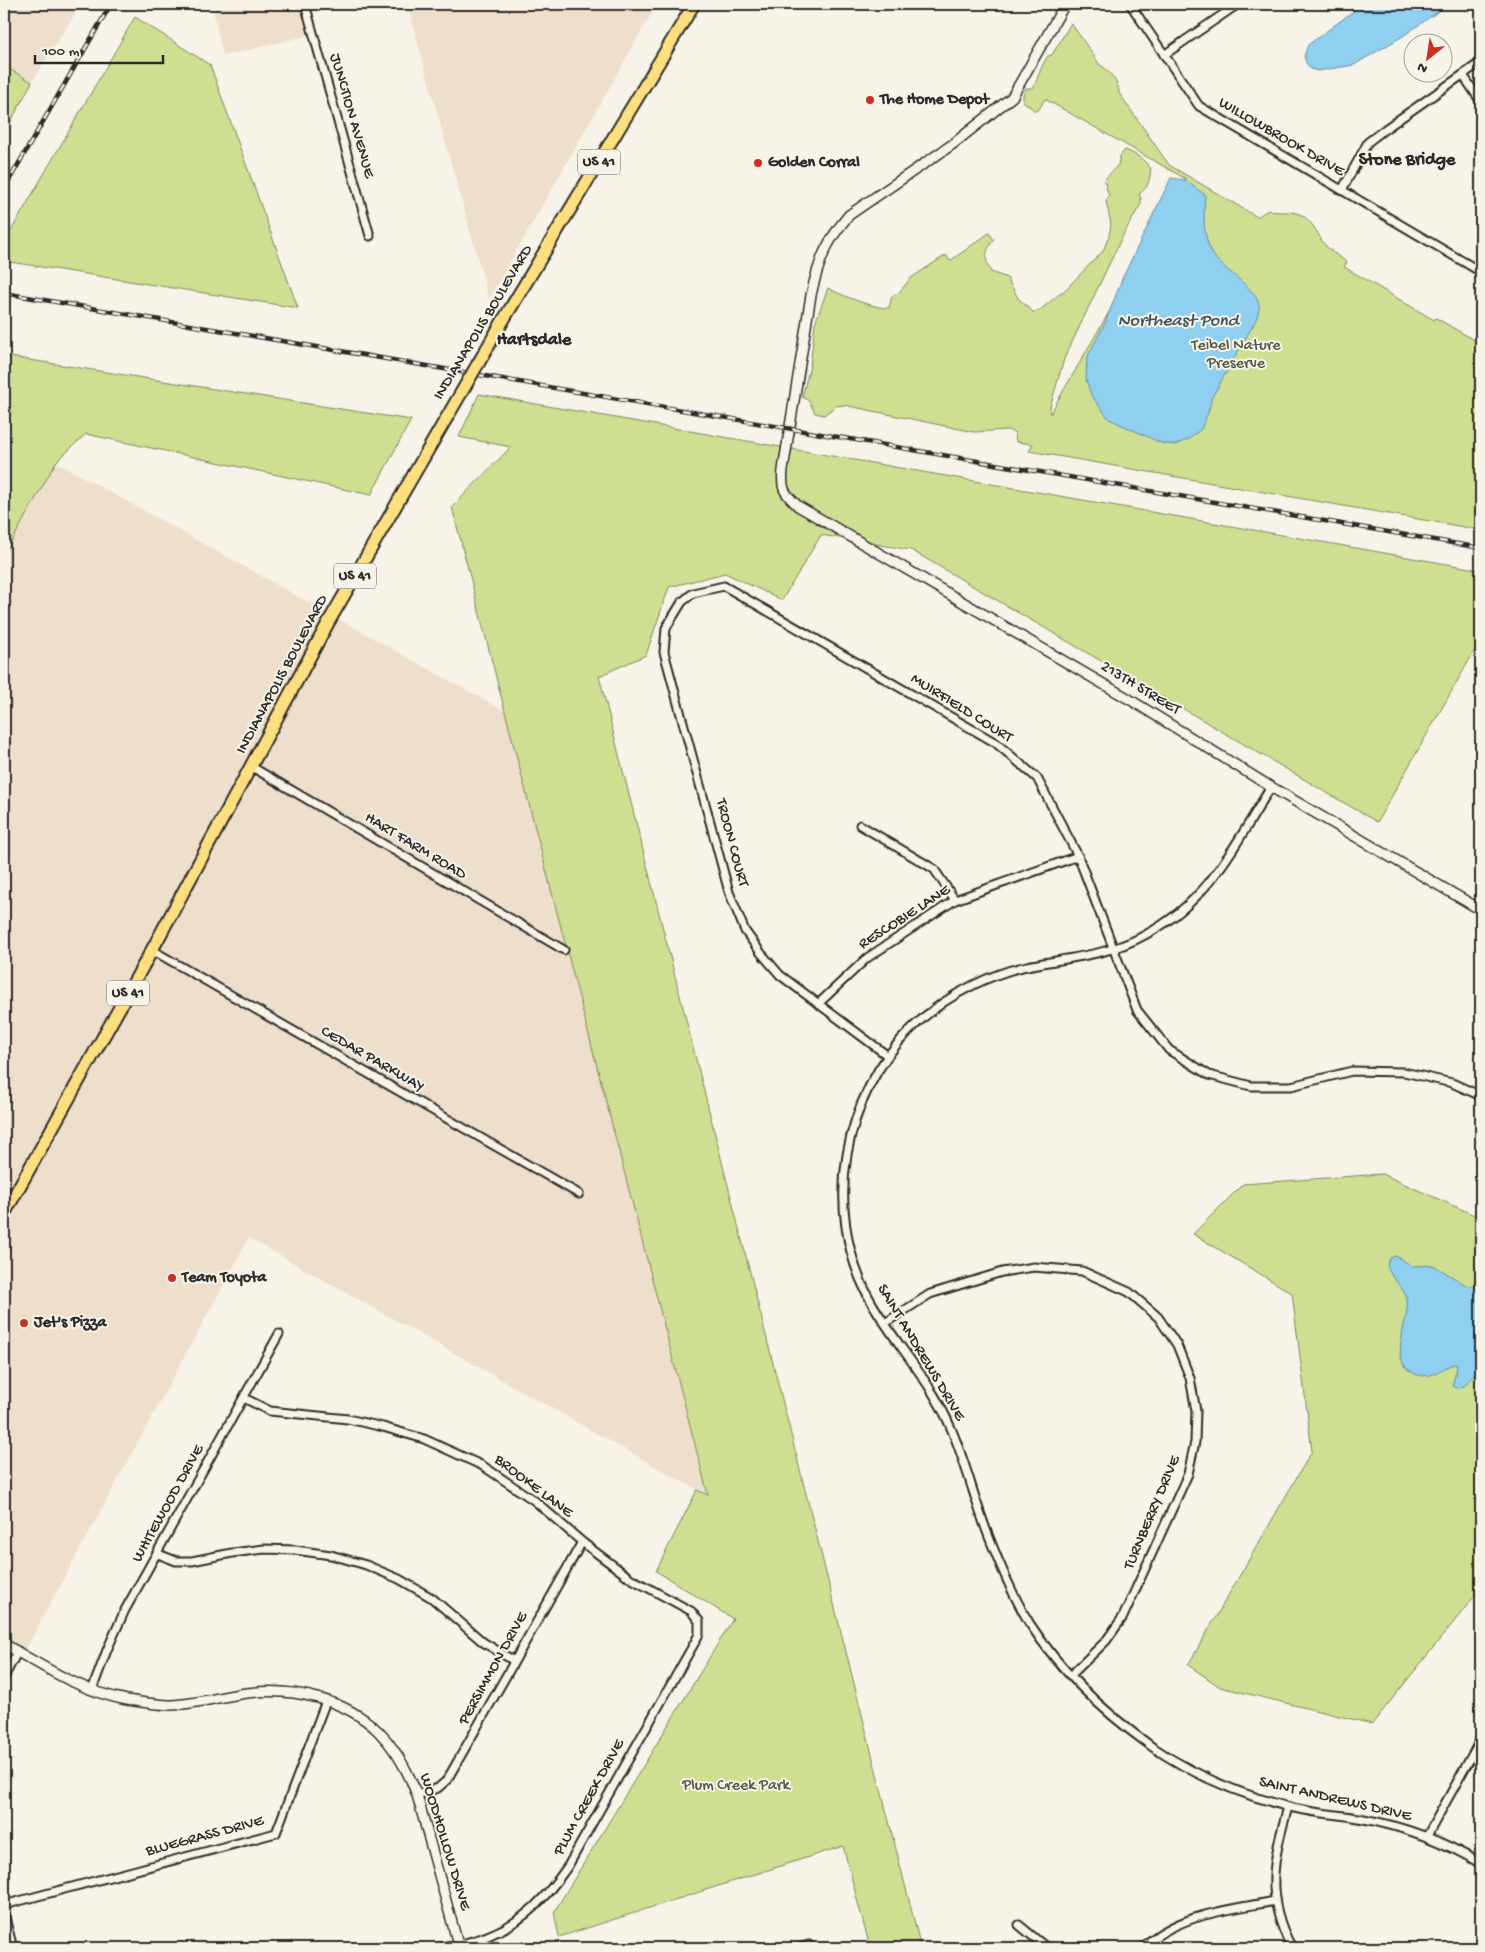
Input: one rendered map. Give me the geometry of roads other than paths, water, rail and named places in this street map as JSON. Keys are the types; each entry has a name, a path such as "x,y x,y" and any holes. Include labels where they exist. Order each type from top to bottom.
{"highway":[{"name":"INDIANAPOLIS BOULEVARD","path":"4,1214 152,950 328,624 504,318 694,4"}],"street":[{"name":"JUNCTION AVENUE","path":"305,4 370,236"},
{"name":"213TH STREET","path":"1065,4 1012,97 953,144 849,215 826,247 818,267 810,304 783,470 784,493 798,506 1129,699 1271,787 1481,910"},
{"name":"WILLOWBROOK DRIVE","path":"1130,4 1199,106 1481,272"},
{"path":"1164,55 1238,4"},
{"path":"1342,190 1368,142 1481,62"},
{"path":"1463,75 1481,102"},
{"name":"MUIRFIELD COURT","path":"702,592 724,586 996,743 1037,778 1078,856 1112,949 1137,1010 1169,1050 1209,1075 1251,1086 1290,1086 1352,1072 1404,1072 1452,1083 1481,1096"},
{"name":"TROON COURT","path":"702,592 694,593 682,602 666,628 664,652 729,892 745,931 780,975 888,1056"},
{"name":"HART FARM ROAD","path":"252,767 564,950"},
{"name":"SAINT ANDREWS DRIVE","path":"1271,787 1237,845 1219,871 1202,892 1163,924 1143,936 1112,949 1072,959 1041,963 1006,971 942,1003 912,1028 888,1056 870,1085 856,1119 845,1166 844,1191 852,1256 863,1286 885,1323 919,1371 948,1420 969,1472 990,1540 1014,1593 1032,1625 1071,1675 1096,1702 1155,1749 1213,1782 1288,1807 1360,1818 1399,1827 1426,1836 1481,1864"},
{"path":"860,825 934,868 955,900"},
{"name":"RESCOBIE LANE","path":"818,1004 867,958 955,900 1078,856"},
{"name":"CEDAR PARKWAY","path":"152,950 579,1194"},
{"name":"TURNBERRY DRIVE","path":"885,1323 930,1294 1002,1272 1034,1267 1082,1271 1129,1292 1158,1318 1177,1345 1190,1378 1196,1411 1195,1442 1188,1474 1123,1617 1106,1641 1071,1675"},
{"name":"WHITEWOOD DRIVE","path":"92,1690 125,1610 158,1554 279,1334"},
{"name":"BROOKE LANE","path":"244,1398 270,1411 348,1419 383,1426 424,1439 483,1466 514,1485 582,1542 630,1578 691,1611 699,1621"},
{"name":"PERSIMMON DRIVE","path":"417,1795 438,1788 447,1780 582,1542"},
{"path":"158,1554 176,1562 264,1549 295,1550 331,1555 366,1565 399,1579 432,1598 484,1642 514,1661"},
{"name":"PLUM CREEK DRIVE","path":"448,1948 492,1935 523,1918 549,1893 568,1866 699,1634 699,1621"},
{"name":"WOODHOLLOW DRIVE","path":"4,1644 57,1675 92,1690 126,1700 172,1705 209,1701 249,1693 291,1692 344,1708 377,1730 399,1757 410,1776 417,1795 458,1946"},
{"path":"4,1677 18,1651"},
{"name":"BLUEGRASS DRIVE","path":"4,1905 276,1833 326,1701"},
{"path":"1426,1836 1481,1739"},
{"path":"1288,1807 1276,1856 1273,1879 1275,1900 1287,1939 1292,1948"},
{"path":"1142,1948 1178,1924 1211,1914 1275,1900"},
{"path":"4,1914 13,1948"},
{"path":"1019,1925 1047,1948"},
{"path":"798,1948 810,1945"},
{"name":"PLUM CREEK DRIVE","path":"436,1948 458,1946"}],"water":[{"path":"1363,4 1449,4 1409,32 1402,32 1402,37 1354,65 1318,71 1311,69 1306,63 1304,56 1308,45"},
{"name":"Northeast Pond","path":"1171,178 1185,180 1205,195 1205,232 1212,253 1223,266 1252,291 1259,305 1256,320 1212,397 1201,429 1189,439 1175,445 1161,443 1109,419 1091,395 1086,379 1087,358 1105,323 1122,279"},
{"path":"1396,1256 1412,1266 1433,1265 1466,1285 1481,1288 1481,1366 1464,1386 1456,1388 1452,1386 1457,1367 1456,1364 1428,1376 1413,1373 1404,1365 1400,1348 1407,1301 1387,1264 1390,1258"}],"railway":[{"path":"4,189 111,4"},
{"path":"4,293 1481,548"}],"place":[{"name":"The Home Depot","path":"870,100"},
{"name":"Golden Corral","path":"758,163"},
{"name":"Team Toyota","path":"172,1278"},
{"name":"Jet's Pizza","path":"24,1323"}],"district":[{"name":"Stone Bridge","path":"1407,160"},
{"name":"Hartsdale","path":"534,340"}],"park label":[{"name":"Teibel Nature Preserve","path":"1236,355"},
{"name":"Plum Creek Park","path":"736,1786"}]}
